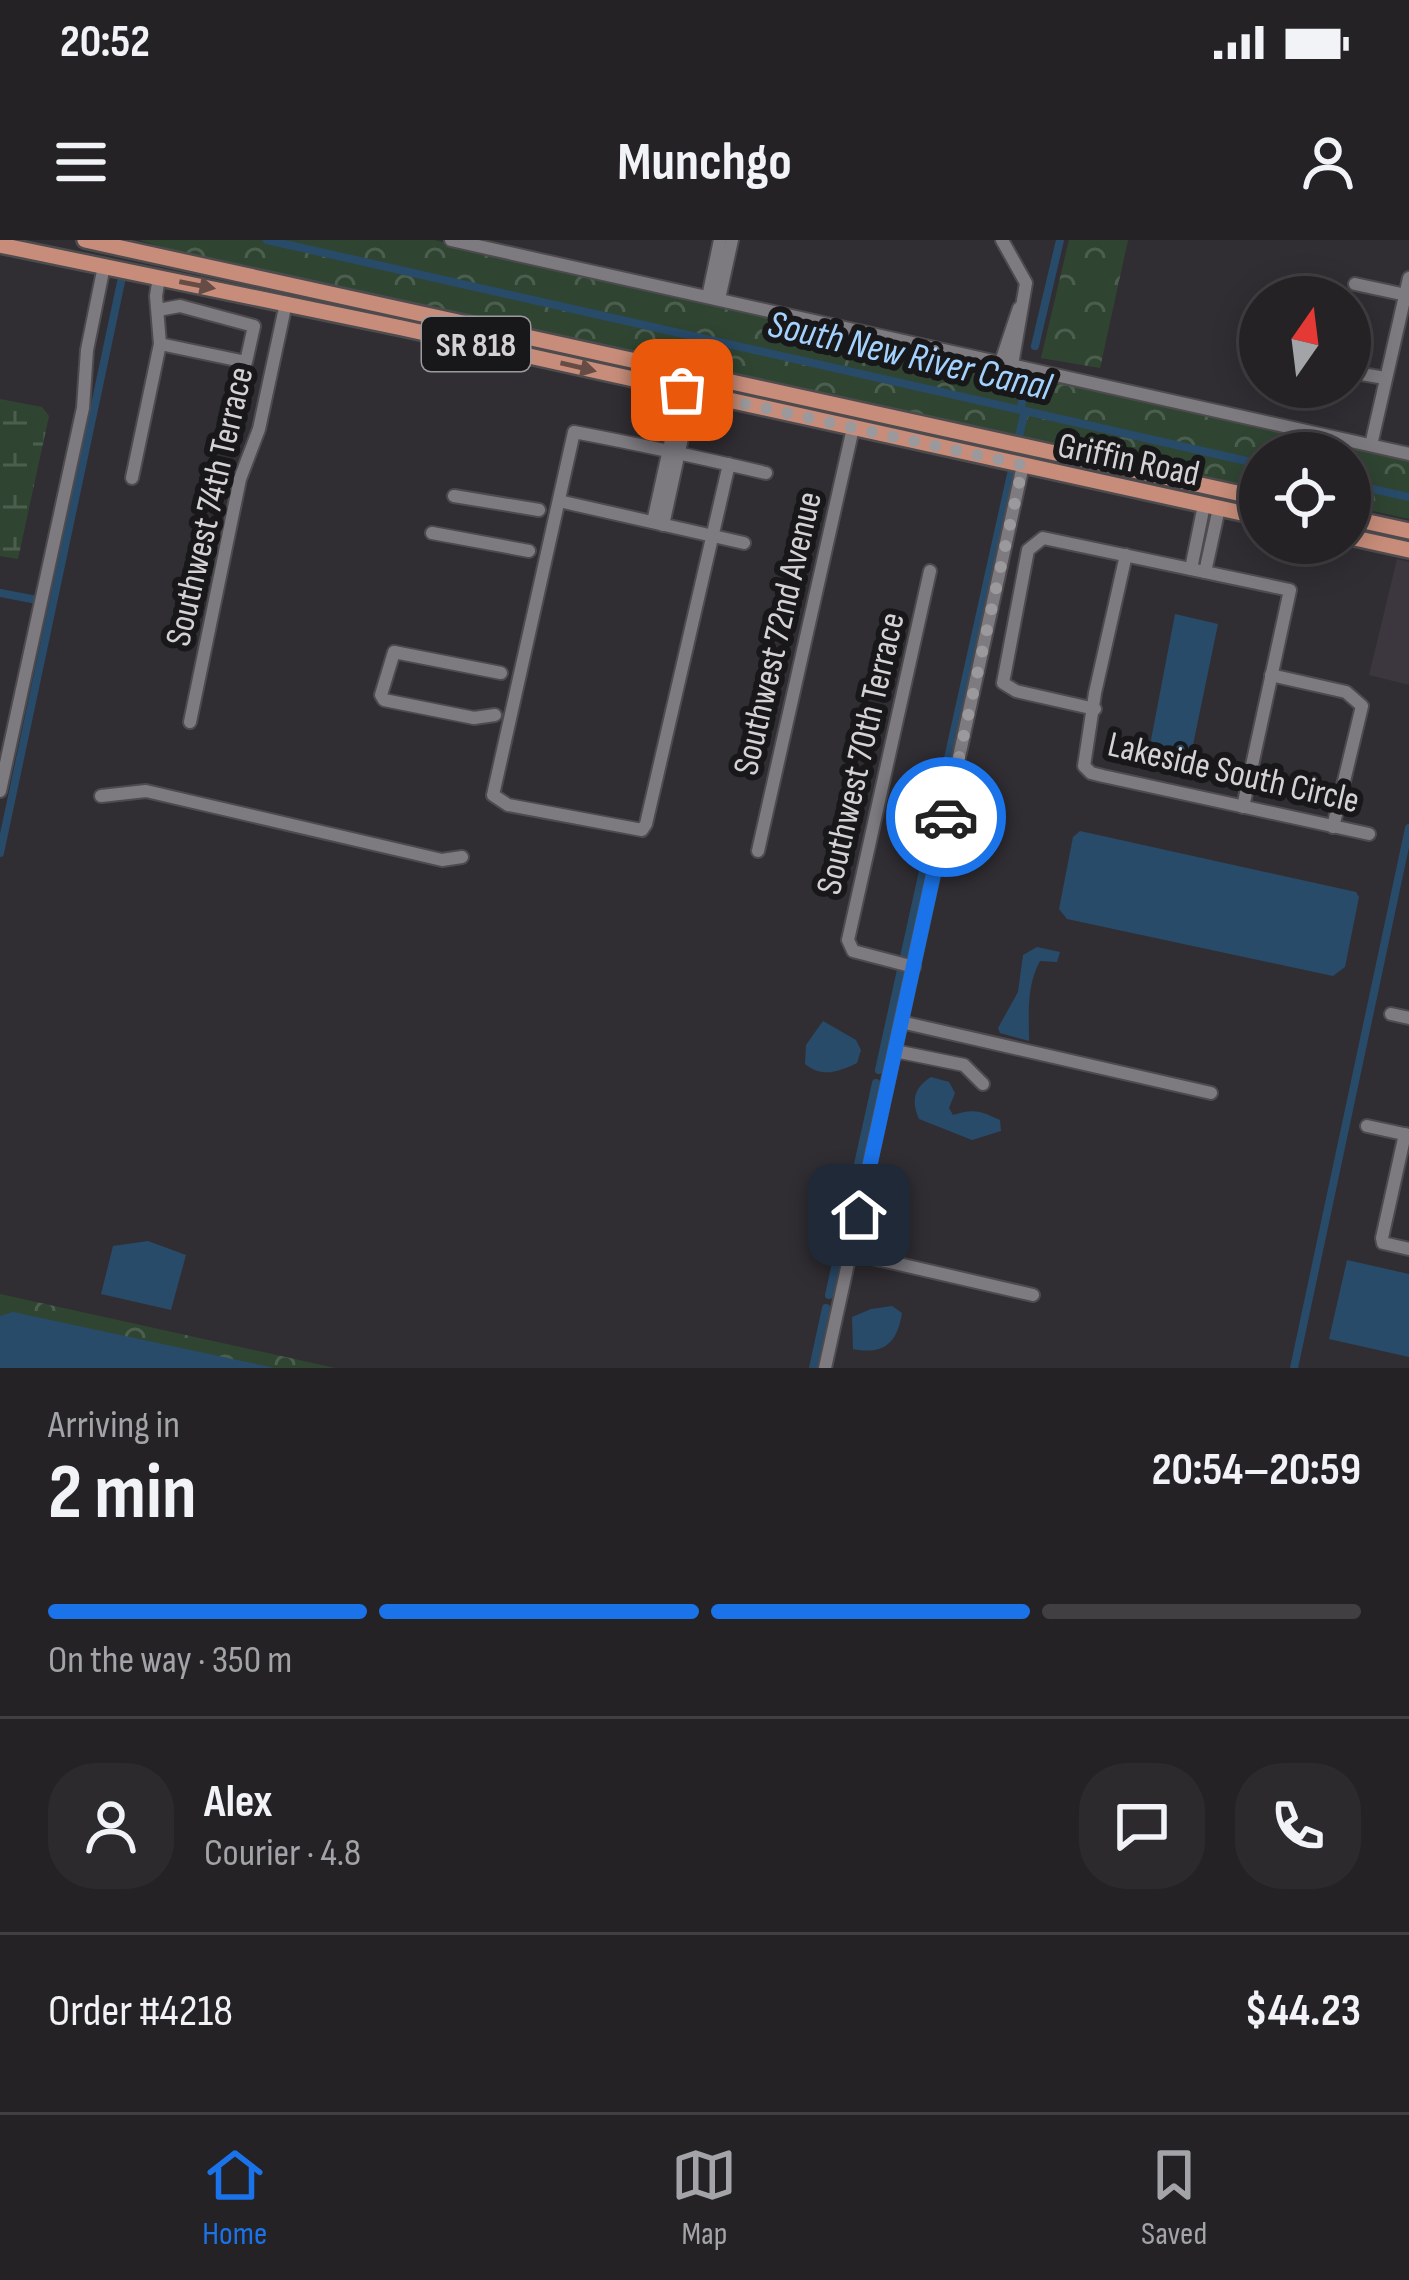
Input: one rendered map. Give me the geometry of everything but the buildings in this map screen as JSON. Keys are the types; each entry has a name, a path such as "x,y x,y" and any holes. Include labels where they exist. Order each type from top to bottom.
{"main road":[{"name":"Griffin Road","path":"85,240 1239,493"},
{"name":"Griffin Road","path":"0,245 40,247 104,266 1239,512"},
{"path":"260,297 280,282"},
{"path":"286,303 312,289"},
{"path":"994,459 1010,453 1016,444"},
{"path":"1023,465 1032,457 1059,453"},
{"path":"1371,523 1409,531"},
{"path":"1371,542 1409,550"}],"street":[{"path":"451,240 1006,364 1276,432"},
{"path":"531,258 535,240"},
{"path":"713,298 720,240"},
{"path":"713,298 732,240"},
{"path":"1002,240 1024,278 1026,296 1006,364"},
{"path":"0,791 83,408 87,350 104,266"},
{"path":"132,478 160,344 159,277"},
{"path":"1409,278 1371,446 1409,454"},
{"path":"1371,288 1406,296"},
{"name":"Southwest 74th Terrace","path":"190,722 240,478 259,429 286,303"},
{"path":"158,310 180,306 251,323 247,362 160,344"},
{"path":"1371,376 1385,378"},
{"path":"658,524 687,391"},
{"name":"Southwest 72nd Avenue","path":"758,851 854,428"},
{"path":"729,464 646,824 641,830 508,805 493,795 574,431 674,452 766,472"},
{"path":"825,1368 1023,465"},
{"path":"454,496 538,511"},
{"path":"559,502 744,543"},
{"path":"1198,571 1211,506"},
{"path":"432,533 530,551"},
{"path":"1126,556 1095,709 1016,691 1003,683 1028,550 1043,538 1290,590 1243,807"},
{"name":"Southwest 70th Terrace","path":"914,967 848,948 930,571"},
{"path":"495,715 474,718 384,700 381,695 394,652 501,674"},
{"path":"1271,675 1346,692 1362,706 1334,827"},
{"name":"Lakeside South Circle","path":"1095,709 1084,766 1102,776 1369,834"},
{"path":"101,796 146,791 442,860 462,857"},
{"path":"1391,1014 1409,1018"},
{"path":"901,1022 1211,1094"},
{"path":"895,1051 964,1065 983,1084"},
{"path":"1367,1126 1407,1135 1383,1243 1409,1249"},
{"path":"851,1253 1033,1295"}],"shaded area":[{"path":"1397,559 1409,562 1409,685 1369,675"}],"green space":[{"path":"139,240 434,240 1291,432 1239,432 1239,484 189,255"},
{"path":"1069,240 1128,240 1100,368 1041,358"},
{"path":"0,399 42,407 49,416 18,559 0,556"},
{"path":"1371,450 1409,458 1409,519 1371,511"},
{"path":"0,1294 335,1368 0,1368"}],"water":[{"path":"1175,614 1218,624 1188,769 1147,761"},
{"path":"1080,831 1356,892 1359,897 1345,967 1333,976 1067,919 1059,909 1073,837"},
{"path":"1037,947 1060,952 1057,962 1040,961 1032,981 1029,1041 1000,1033 998,1028 1018,992 1023,955"},
{"path":"823,1021 856,1040 861,1050 857,1063 830,1072 805,1064 806,1045"},
{"path":"931,1077 949,1082 955,1093 949,1108 953,1115 982,1113 1000,1120 1001,1131 972,1140 919,1119 916,1095"},
{"path":"148,1241 186,1255 171,1310 101,1294 113,1246"},
{"path":"1347,1260 1409,1274 1409,1357 1329,1339"},
{"path":"892,1306 902,1313 892,1340 873,1350 853,1349 852,1317"},
{"path":"13,1312 275,1368 0,1368 0,1316"}],"waterway":[{"name":"South New River Canal","path":"267,240 1239,459"},
{"path":"1035,346 1060,240"},
{"path":"0,853 121,282"},
{"path":"1020,410 1027,382"},
{"path":"1019,436 1025,411"},
{"path":"904,957 1011,474"},
{"name":"South New River Canal","path":"1371,489 1409,497"},
{"path":"0,593 37,600"},
{"path":"1294,1368 1409,828"},
{"path":"879,1070 901,970"},
{"path":"829,1295 876,1083"},
{"path":"813,1368 826,1308"}],"way so far":[{"path":"682,390 1023,465 946,817"}],"route":[{"path":"859,1215 946,817"}]}
